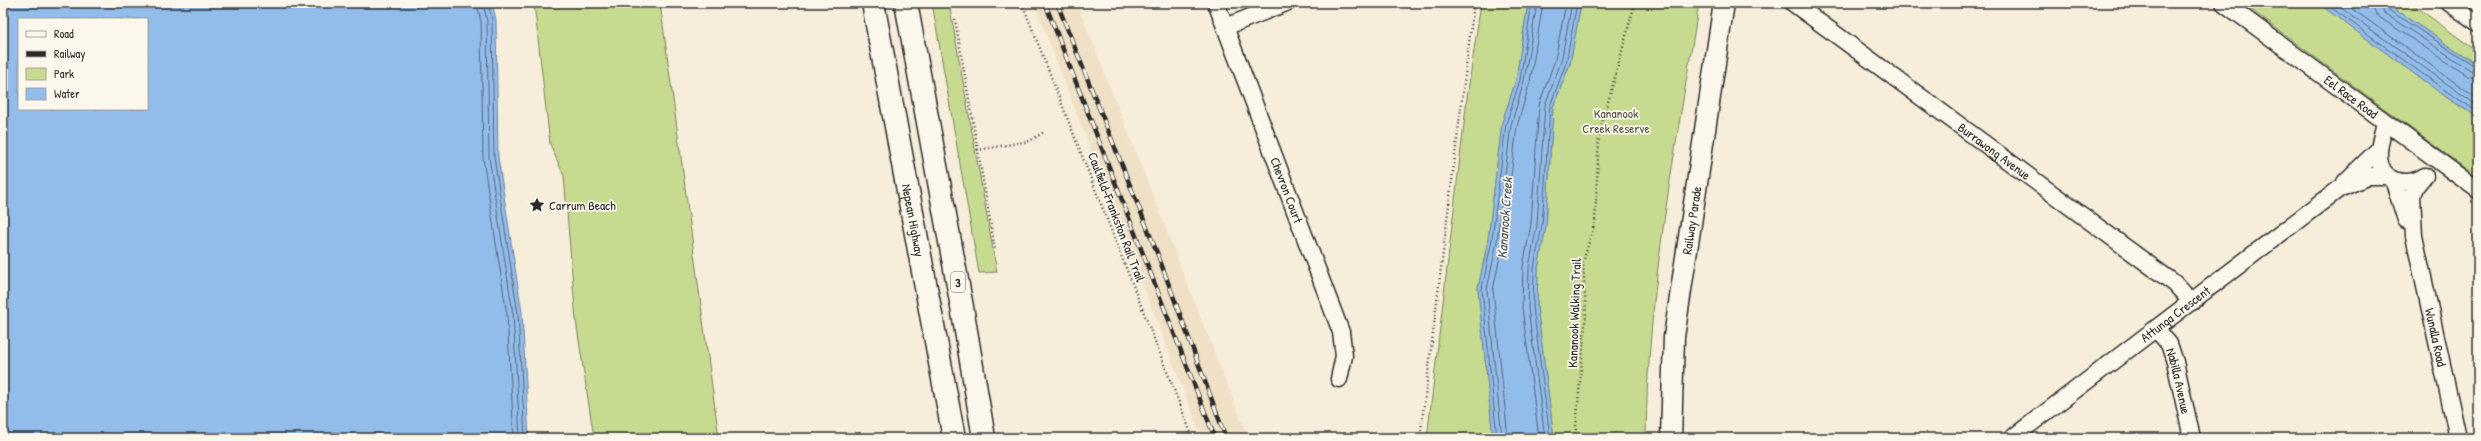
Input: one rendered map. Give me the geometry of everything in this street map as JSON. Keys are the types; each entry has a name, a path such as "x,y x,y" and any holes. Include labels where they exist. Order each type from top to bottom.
{"highway":[{"name":"Nepean Highway","path":"873,3 954,438"},
{"name":"3","path":"906,3 961,300 984,438"}],"street":[{"name":"Chevron Court","path":"1216,3 1341,332 1344,356 1339,379"},
{"path":"1225,27 1286,3"},
{"name":"Railway Parade","path":"1670,438 1674,337 1724,3"},
{"name":"Burrawong Avenue","path":"1793,3 2174,283 2192,302"},
{"name":"Eel Race Road","path":"2224,3 2478,190"},
{"path":"2449,3 2478,23"},
{"path":"2385,122 2379,149 2380,165 2390,178"},
{"name":"Attunga Crescent","path":"2339,189 2351,174 2379,149"},
{"name":"Wunalla Road","path":"2390,178 2405,183 2416,181 2444,165"},
{"name":"Attunga Crescent","path":"2012,438 2339,189 2368,176 2390,178"},
{"name":"Wunalla Road","path":"2423,177 2415,187 2412,197 2414,236 2458,438"},
{"name":"Wunalla Road","path":"2390,178 2404,217 2414,236"},
{"name":"Nabilla Avenue","path":"2156,329 2169,344 2175,362 2192,438"}],"path":[{"name":"Caulfield-Frankston Rail Trail","path":"1022,3 1193,438"},
{"path":"1420,438 1474,3"},
{"name":"Kananook Walking Trail","path":"1576,438 1586,314 1583,262 1595,222 1599,135 1635,3"},
{"path":"955,19 995,248"},
{"path":"977,150 1030,140 1044,132"}],"shaded area":[{"path":"1034,3 1077,3 1248,438 1202,438"}],"green space":[{"path":"534,3 660,3 719,438 594,438 576,321 564,176 550,144"},
{"path":"932,3 949,3 997,272 979,273"},
{"path":"1481,3 1528,3 1516,80 1502,123 1488,240 1478,289 1493,438 1427,438 1467,98"},
{"name":"Kananook Creek Reserve","path":"1581,3 1699,3 1672,165 1657,274 1651,329 1646,438 1554,438 1537,307 1538,268 1546,226 1553,107 1570,64"},
{"path":"2242,3 2318,3 2446,97 2478,117 2478,178"},
{"path":"2385,3 2411,3 2478,52 2478,65"}],"water":[{"path":"3,3 492,3 496,20 498,157 522,313 529,438 3,438"},
{"name":"Kananook Creek","path":"1528,3 1581,3 1570,64 1553,107 1546,226 1538,268 1537,307 1554,438 1493,438 1478,289 1488,240 1502,123 1516,80"},
{"path":"2318,3 2385,3 2478,65 2478,117 2446,97"}],"railway":[{"path":"1045,3 1215,438"},
{"path":"1057,3 1156,250 1226,438"}],"place":[{"name":"Carrum Beach","path":"537,205"}]}
